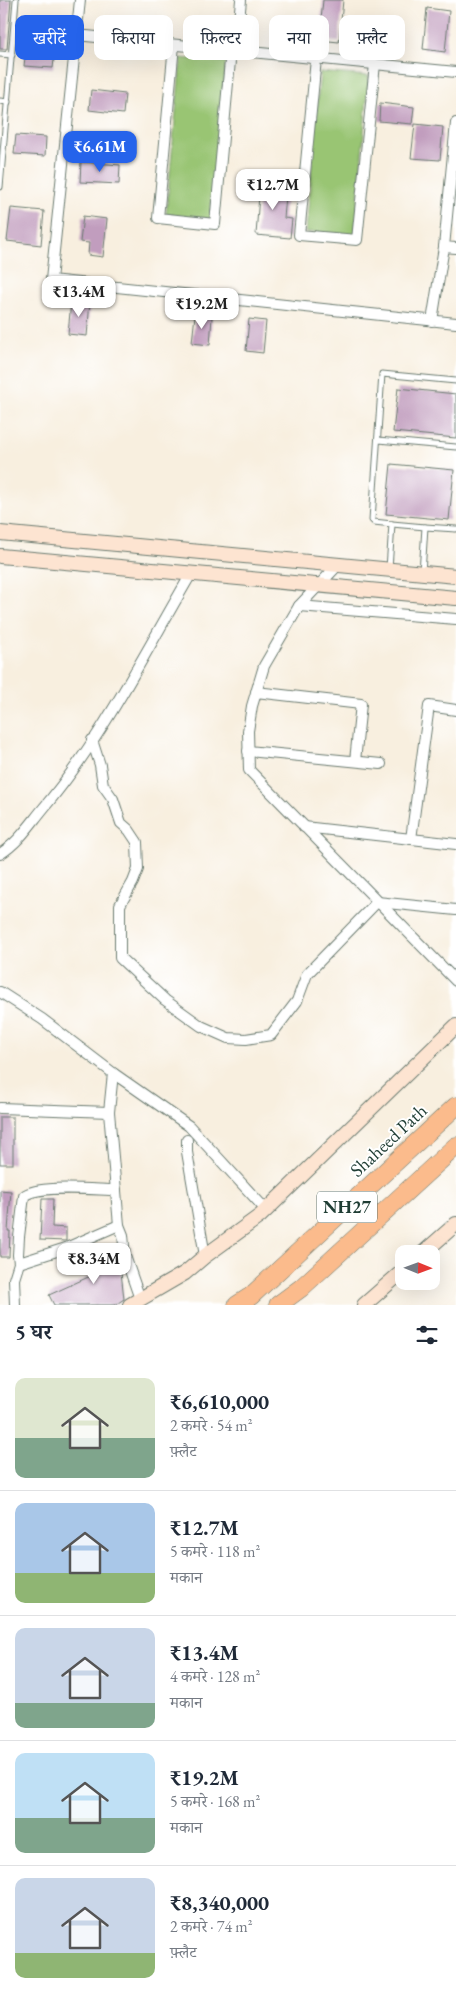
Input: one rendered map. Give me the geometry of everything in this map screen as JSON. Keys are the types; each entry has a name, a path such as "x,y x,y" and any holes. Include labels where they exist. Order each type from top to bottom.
{"highway":[{"name":"Shaheed Path","path":"237,1305 251,1296 456,1106"},
{"name":"NH27","path":"278,1305 302,1288 456,1146"}],"street":[{"path":"78,15 80,0"},
{"path":"239,15 241,0"},
{"path":"84,36 183,46"},
{"path":"174,45 158,218 215,224 233,60"},
{"path":"329,59 456,72"},
{"path":"73,60 51,280 456,323"},
{"path":"316,60 299,235 358,240 375,64"},
{"path":"432,320 444,247 456,123"},
{"path":"444,247 456,248"},
{"path":"0,533 456,576"},
{"path":"230,577 232,555"},
{"path":"0,556 456,598"},
{"path":"338,565 299,606 264,666 252,706 248,731 249,770 456,981"},
{"path":"0,854 12,846 64,785 191,574"},
{"path":"299,606 456,619"},
{"path":"256,692 361,704 355,761"},
{"path":"411,839 429,706 456,710"},
{"path":"92,740 100,764 103,785 113,799 121,823 129,830 137,842 138,869 120,905 120,958 165,1000 201,1026 228,1038 271,1035 297,1001 307,974 377,902"},
{"path":"248,751 381,764"},
{"path":"304,827 456,844"},
{"path":"377,902 456,910"},
{"path":"0,992 42,1019 113,1073 189,1126 266,1210"},
{"path":"113,1073 110,1112 119,1225 123,1235 125,1256 135,1302 185,1273 204,1256 266,1210 454,1032"},
{"path":"0,1108 110,1112"},
{"path":"187,1140 186,1152 204,1256"},
{"path":"15,1305 14,1279 19,1263 21,1211 24,1196 28,1192 40,1189 116,1190"},
{"path":"432,1245 456,1224"},
{"path":"19,1263 66,1248 119,1225"},
{"path":"364,1305 395,1278"}],"lane":[{"path":"0,187 16,0"},
{"path":"0,54 12,56"},
{"path":"0,101 8,102"},
{"path":"456,380 383,373 372,520 374,522 392,524 456,529"},
{"path":"378,440 456,447"},
{"path":"389,570 392,524"},
{"path":"422,573 425,527"}],"green space":[{"path":"181,58 183,60 226,62 210,219 166,215"},
{"path":"320,72 369,76 355,235 306,232"}],"building":[{"path":"0,0 11,0 7,49 0,49"},
{"path":"323,0 343,0 342,15 339,15 339,42 329,41 329,15 322,15"},
{"path":"427,8 449,11 445,52 423,49"},
{"path":"25,60 54,60 53,68 24,66"},
{"path":"91,90 125,94 123,114 89,110"},
{"path":"380,103 414,107 412,124 379,121"},
{"path":"415,124 443,127 440,160 411,158"},
{"path":"16,135 46,137 45,156 14,154"},
{"path":"81,162 120,165 119,184 80,182"},
{"path":"260,182 287,185 284,218 292,219 290,238 256,235"},
{"path":"11,208 44,211 41,245 7,241"},
{"path":"83,216 107,219 103,257 88,255 89,243 80,242"},
{"path":"71,301 90,302 87,336 68,334"},
{"path":"195,315 212,317 210,345 192,343"},
{"path":"249,319 266,321 263,353 246,351"},
{"path":"398,388 456,394 456,438 393,432"},
{"path":"391,464 454,470 449,520 386,514"},
{"path":"0,1117 13,1117 13,1164 0,1164"},
{"path":"0,1190 11,1191 8,1231 10,1231 9,1257 0,1257"},
{"path":"42,1199 53,1199 52,1227 66,1228 66,1241 40,1240"},
{"path":"94,1244 105,1268 120,1263 124,1299 115,1305 54,1305 49,1295 95,1274 84,1248"}]}
